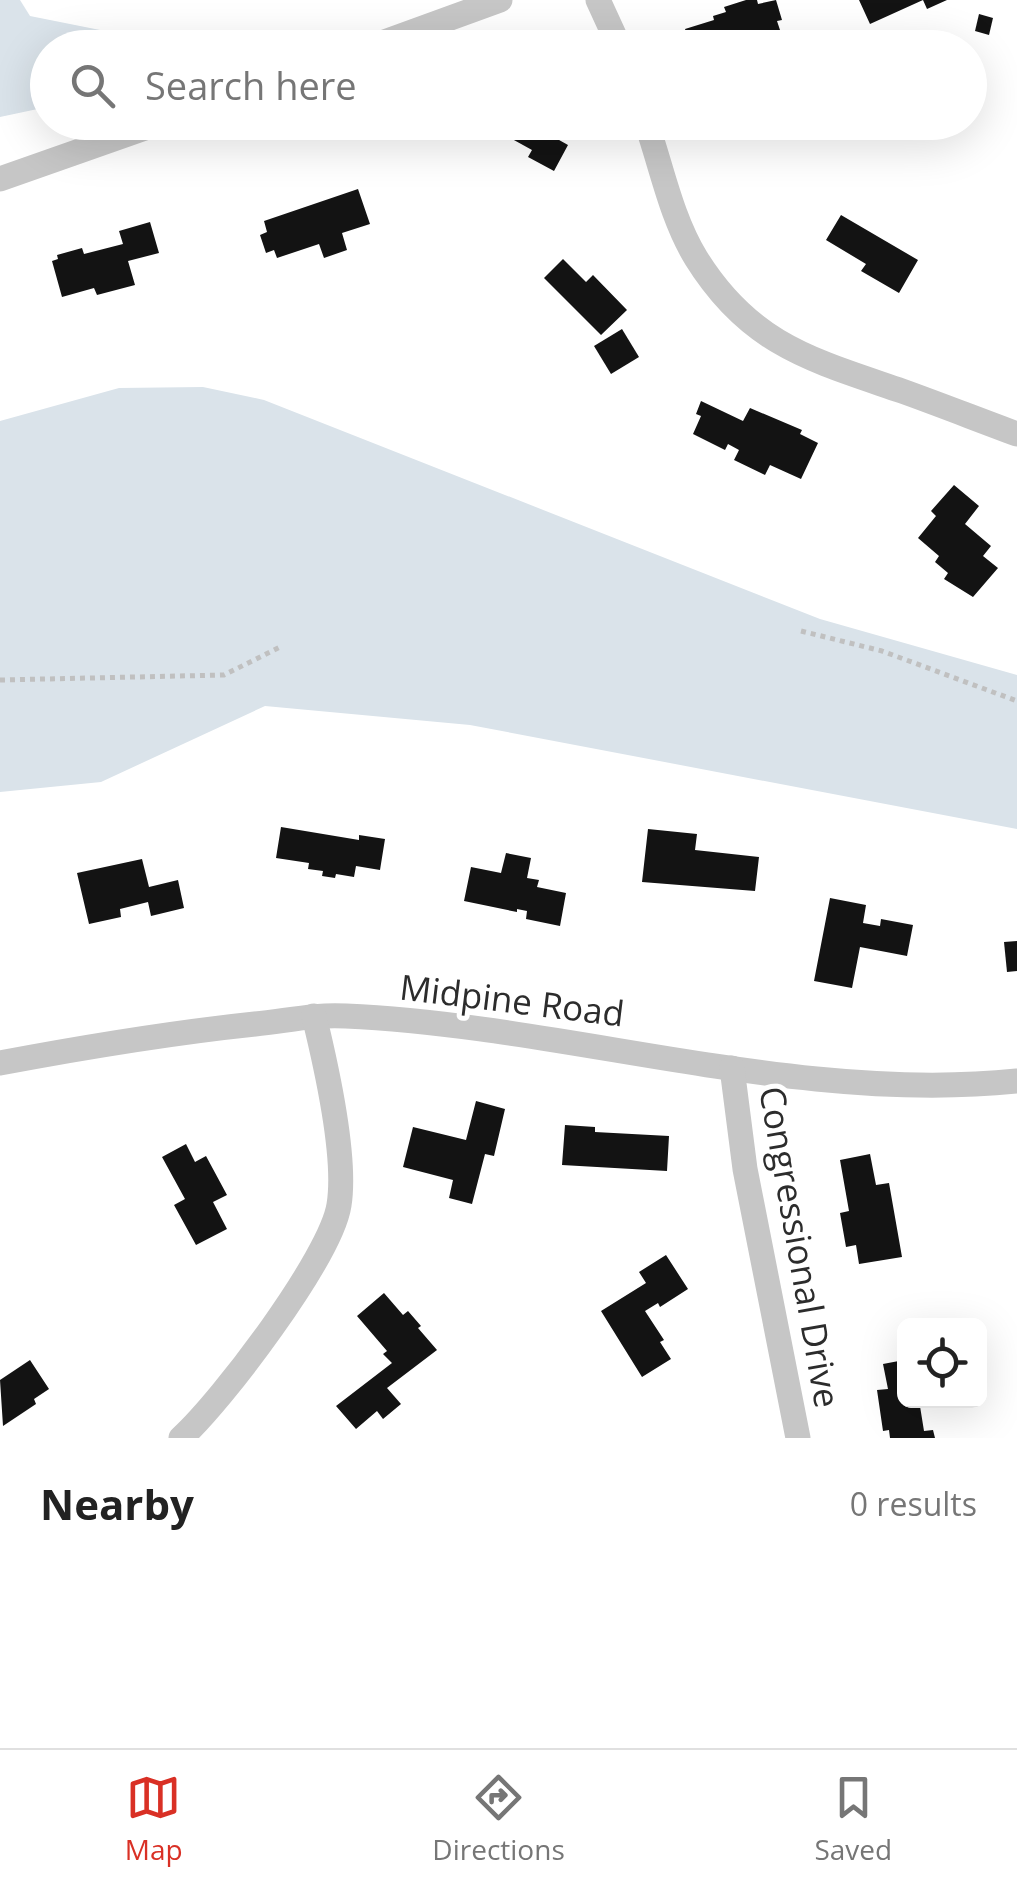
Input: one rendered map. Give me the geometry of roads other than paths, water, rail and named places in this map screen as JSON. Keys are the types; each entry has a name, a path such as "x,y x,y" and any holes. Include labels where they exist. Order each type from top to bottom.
{"street":[{"path":"418,30 500,0"},
{"path":"598,0 612,30"},
{"path":"0,179 111,140"},
{"path":"652,140 673,211 695,256 720,293 754,326 799,355 1017,434"},
{"path":"180,1438 231,1383 311,1268 337,1216 340,1200 334,1110 314,1016"},
{"name":"Midpine Road","path":"0,1064 106,1043 314,1016 347,1016 479,1030 732,1068 925,1085 1017,1081"},
{"name":"Congressional Drive","path":"732,1068 744,1169 798,1438"}]}
